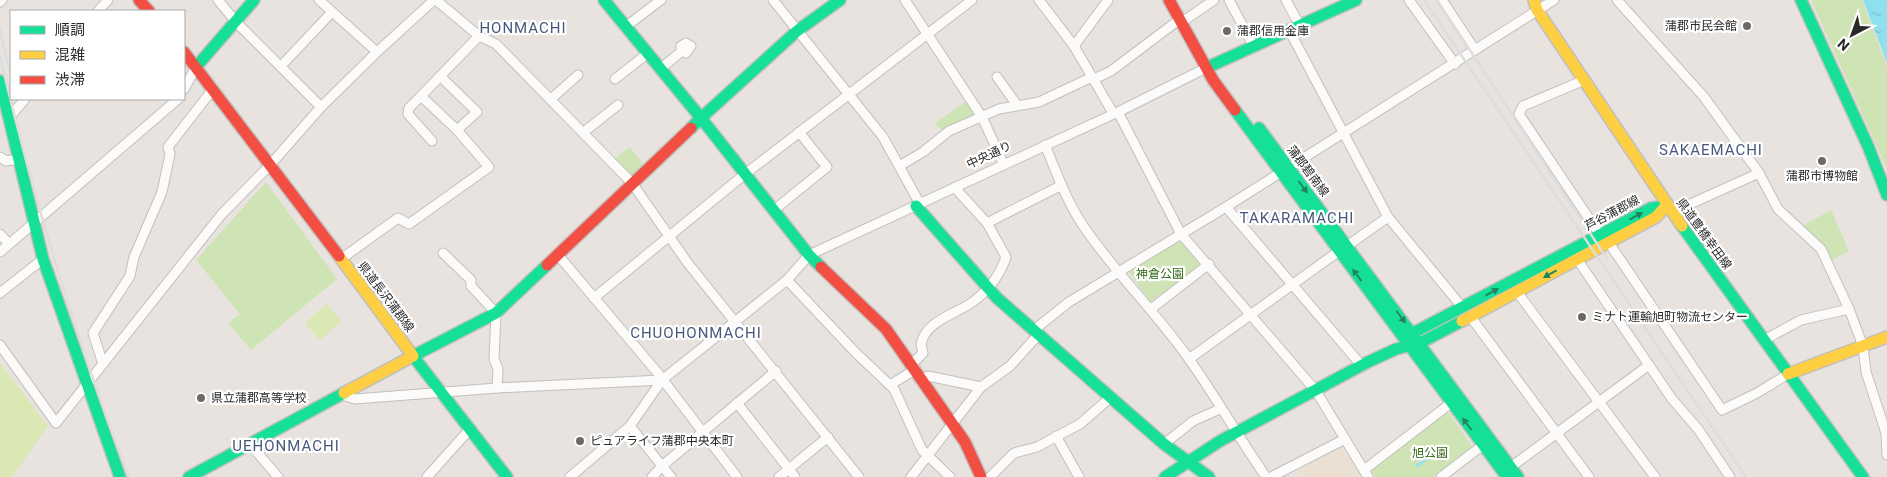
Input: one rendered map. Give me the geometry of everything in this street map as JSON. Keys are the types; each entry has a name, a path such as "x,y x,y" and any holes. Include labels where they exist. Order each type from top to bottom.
{"street":[{"path":"99,10 108,0"},
{"path":"139,0 148,10"},
{"path":"218,0 236,22 321,108"},
{"path":"185,87 196,67 254,0"},
{"path":"319,0 377,52"},
{"path":"0,345 56,423 221,215 271,164 321,108 377,52 435,0 479,36 496,44 552,98 632,183 669,237 734,322 776,371 859,477"},
{"path":"604,0 701,118 809,255 875,317 917,371 953,424 976,461 981,477"},
{"path":"625,27 661,0"},
{"path":"774,0 883,138 901,166 918,205 988,288 1164,444 1209,477"},
{"path":"189,477 496,313 701,118 797,31 840,0"},
{"path":"905,0 982,117 1004,165"},
{"path":"594,298 745,174 972,0"},
{"path":"1039,0 1074,46 1116,112 1181,234 1252,314 1316,391 1366,473 1451,403"},
{"path":"1074,46 1108,0"},
{"name":"蒲郡碧南線","path":"1169,0 1208,67 1219,76 1284,169 1343,248 1420,343"},
{"path":"901,166 949,131 999,109 1039,102 1111,71 1181,20 1214,0"},
{"path":"1229,0 1254,47"},
{"path":"1286,0 1294,28 1343,133 1388,217 1462,307"},
{"name":"中央通り","path":"570,477 630,426 662,380 787,280 809,255 1004,165 1208,67 1356,0"},
{"path":"1409,0 1455,64"},
{"path":"1442,0 1475,50"},
{"path":"911,477 981,387 1010,366 1036,332 1064,305 1120,273 1455,64 1535,5 1554,0"},
{"path":"1617,0 1704,97 1759,174 1778,209 1821,249 1849,309 1863,346 1866,372 1886,433 1887,454"},
{"path":"1801,0 1868,146 1887,195"},
{"name":"県道豊橋幸田線","path":"1535,5 1582,81 1666,206 1862,477"},
{"path":"280,66 332,12"},
{"path":"432,141 408,114 409,108 479,36"},
{"path":"660,70 682,51"},
{"name":"県道長沢蒲郡線","path":"185,53 271,164 413,356 507,477"},
{"path":"615,79 647,54"},
{"path":"552,98 578,75"},
{"path":"441,77 477,112 457,130"},
{"path":"997,77 1017,105"},
{"path":"0,81 43,259 120,477"},
{"path":"1582,81 1523,106 1519,114 1600,235"},
{"path":"103,364 93,333 130,276 134,257 162,192 170,154 168,147 213,89"},
{"path":"341,259 398,218 409,224 489,167 489,164 457,130 421,96"},
{"path":"8,119 24,100"},
{"path":"0,252 177,100"},
{"path":"584,132 618,105"},
{"path":"774,210 827,167 799,132"},
{"path":"1045,144 1062,185 1081,222 1189,359 1236,434 1266,477"},
{"path":"0,157 9,162 18,159"},
{"path":"1666,206 1677,210 1759,174"},
{"path":"987,223 1062,185"},
{"path":"890,385 917,371 923,353 921,344 928,329 974,301 1000,274 1006,257 987,223 955,188"},
{"name":"芦谷蒲郡線","path":"1406,343 1413,333 1462,307 1652,208 1666,206"},
{"name":"芦谷蒲郡線","path":"1406,343 1420,343 1517,292 1656,217 1666,206"},
{"path":"1226,207 1362,366"},
{"path":"1189,359 1388,217"},
{"path":"0,234 9,244"},
{"path":"1609,243 1722,410 1757,393 1788,374 1887,337"},
{"name":"蒲郡碧南線","path":"1343,248 1406,343"},
{"path":"443,253 471,280 471,286 496,313 494,358 498,369 497,388"},
{"path":"558,256 662,380 738,477"},
{"path":"0,293 43,259"},
{"path":"1577,259 1672,399 1698,429 1730,477"},
{"path":"1151,309 1209,264"},
{"path":"787,280 856,353 890,385 922,450 950,477"},
{"path":"1517,292 1655,477"},
{"path":"1764,340 1801,320 1849,309"},
{"path":"1470,316 1590,477"},
{"path":"1165,477 1236,434 1406,343 1483,445 1509,472 1518,477"},
{"path":"1420,343 1509,472"},
{"path":"1509,472 1556,433 1649,364"},
{"path":"652,477 702,431 776,371"},
{"path":"917,371 928,376 981,387"},
{"path":"342,395 355,399 497,388 662,380"},
{"path":"990,477 1014,453 1037,447 1080,424 1111,397"},
{"path":"737,403 795,477"},
{"path":"1164,444 1199,418 1220,409"},
{"path":"630,426 671,477"},
{"path":"427,477 470,429"},
{"path":"1056,436 1080,477"},
{"path":"780,477 828,437"},
{"path":"1271,477 1345,439"},
{"path":"250,444 278,477"},
{"path":"1441,477 1483,445"}],"shaded area":[{"path":"1341,447 1361,477 1300,477 1295,468"}],"green space":[{"path":"1811,0 1862,0 1887,66 1887,169"},
{"path":"967,101 980,120 944,133 935,123"},
{"path":"630,147 644,165 632,177 615,158"},
{"path":"266,182 337,279 251,350 228,323 240,314 196,260"},
{"path":"1831,210 1849,251 1827,263 1799,228"},
{"name":"神倉公園","path":"1181,239 1202,262 1201,265 1150,302 1129,272"},
{"path":"327,304 341,321 320,340 305,323"},
{"path":"0,363 48,426 12,477 0,477"},
{"name":"旭公園","path":"1446,413 1450,414 1473,448 1435,477 1375,477 1371,470"}],"water":[{"path":"1863,0 1887,0 1887,63"}],"waterway":[{"path":"1417,466 1441,448"}],"railway":[{"path":"1424,0 1746,477"},
{"path":"1437,0 1607,259"},
{"path":"0,29 8,66"},
{"path":"0,57 10,98"},
{"path":"11,100 57,269 91,374 129,477"}],"traffic: fast":[{"path":"196,67 254,0"},
{"path":"604,0 701,118 691,128"},
{"path":"821,267 809,255 701,118 797,31 840,0"},
{"path":"1208,67 1356,0"},
{"path":"1801,0 1868,146 1887,195"},
{"path":"0,81 43,259 120,477"},
{"path":"1235,110 1507,477"},
{"path":"1259,128 1518,477"},
{"path":"916,206 997,298 1164,444 1209,477"},
{"path":"1409,339 1413,333 1651,208 1666,206"},
{"path":"1682,226 1863,477"},
{"path":"507,477 413,356 496,313 547,265"},
{"path":"1165,477 1220,441 1368,362 1396,349 1420,343 1462,321"},
{"path":"189,477 344,393"}],"traffic: slow":[{"path":"1534,0 1537,10 1682,226"},
{"path":"1462,321 1656,217 1666,206"},
{"path":"339,256 413,356 344,393"},
{"path":"1788,374 1887,337"}],"traffic: jam":[{"path":"139,0 148,10"},
{"path":"1169,0 1213,80 1235,110"},
{"path":"185,53 339,256"},
{"path":"547,265 691,128"},
{"path":"821,267 886,329 965,442 981,477"}],"place":[{"name":"蒲郡市民会館","path":"1747,26"},
{"name":"蒲郡信用金庫","path":"1227,31"},
{"name":"蒲郡市博物館","path":"1822,161"},
{"name":"ミナト運輸旭町物流センター","path":"1582,317"},
{"name":"県立蒲郡高等学校","path":"201,398"},
{"name":"ピュアライフ蒲郡中央本町","path":"580,441"}],"district":[{"name":"HONMACHI","path":"523,28"},
{"name":"SAKAEMACHI","path":"1711,150"},
{"name":"TAKARAMACHI","path":"1297,218"},
{"name":"CHUOHONMACHI","path":"696,333"},
{"name":"UEHONMACHI","path":"286,446"}]}
